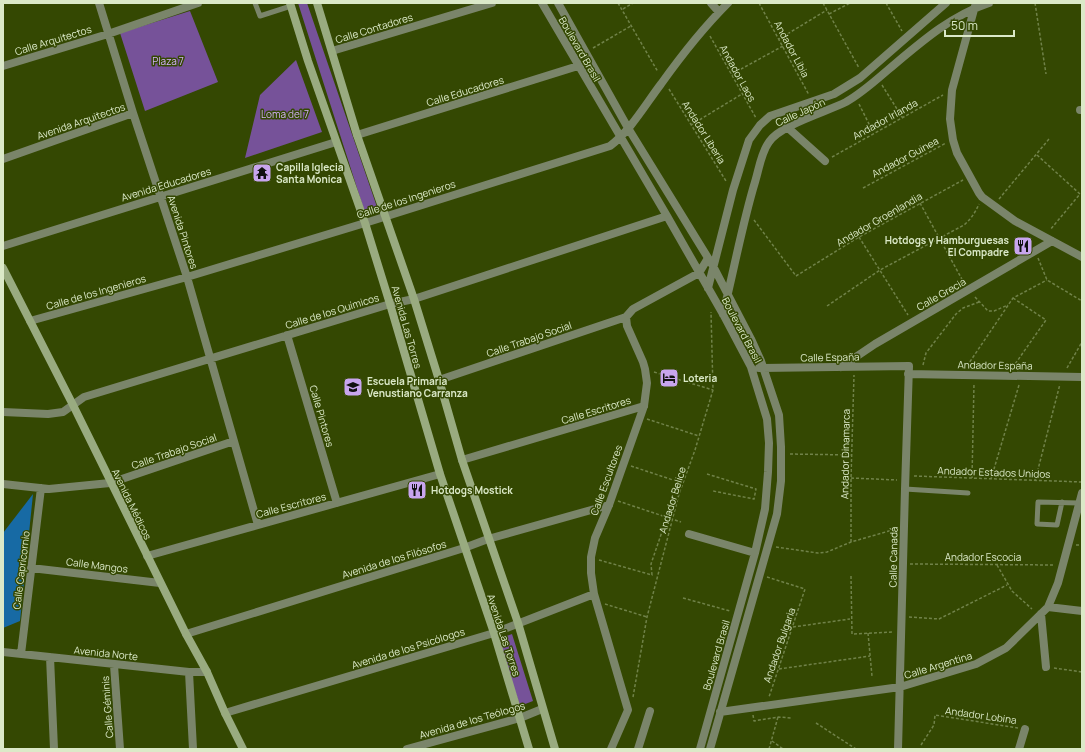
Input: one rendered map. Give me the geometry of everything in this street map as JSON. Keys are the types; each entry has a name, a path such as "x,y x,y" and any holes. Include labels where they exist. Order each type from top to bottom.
{"main road":[{"name":"Avenida Las Torres","path":"317,3 357,135 414,299 462,460 518,623 542,709 555,749"},
{"name":"Avenida Las Torres","path":"291,5 308,61 365,223 440,474 494,633 529,749"},
{"name":"Avenida Médicos","path":"3,268 73,405 160,583 207,672 243,749"}],"street":[{"path":"99,3 108,34 198,3"},
{"name":"Calle Contadores","path":"332,51 492,3"},
{"name":"Boulevard Brasil","path":"542,3 667,216 751,367 767,419 769,443 765,509 755,554 700,749"},
{"name":"Boulevard Brasil","path":"558,3 628,128 711,262 764,368 779,415 781,481 777,514 710,749"},
{"path":"711,3 719,12"},
{"name":"Calle de los Ingenieros","path":"30,322 187,277 365,223 610,146 621,138 705,27 728,3"},
{"name":"Calle Japón","path":"708,288 711,262 732,190 749,140 760,125 770,116 834,94 863,75 946,3"},
{"name":"Calle Japón","path":"722,314 764,151 769,141 777,133 787,127 830,109 855,96 941,27 975,6 989,3"},
{"path":"975,6 952,90 950,119 953,140 957,153 982,197 1015,221 1082,256"},
{"name":"Calle Arquitectos","path":"3,66 108,34"},
{"name":"Avenida Arquitectos","path":"3,159 133,113 108,34"},
{"name":"Calle Educadores","path":"357,135 578,66"},
{"name":"Avenida Pintores","path":"133,113 187,277 210,359"},
{"path":"787,127 825,161"},
{"name":"Avenida Educadores","path":"3,246 336,142"},
{"name":"Calle de los Químicos","path":"3,412 48,414 63,412 84,397 390,304 414,299 667,216"},
{"name":"Calle Grecia","path":"842,367 875,344 1035,251 1048,238"},
{"path":"626,317 633,309 699,273 711,262"},
{"name":"Calle Escultores","path":"626,317 627,326 645,369 647,383 644,406 610,502 595,538 591,557 591,573 595,597 628,710"},
{"name":"Calle Trabajo Social","path":"439,380 626,317"},
{"name":"Calle Pintores","path":"287,335 337,503"},
{"path":"210,359 258,525"},
{"name":"Calle España","path":"751,367 854,367 909,370"},
{"name":"Andador España","path":"909,370 922,374 1082,376"},
{"name":"Calle Canadá","path":"898,749 909,370"},
{"name":"Calle Escritores","path":"462,460 644,406"},
{"name":"Calle Trabajo Social","path":"3,484 49,489 110,483 234,441"},
{"name":"Calle Escritores","path":"147,556 440,474"},
{"name":"Calle Capricornio","path":"21,654 41,488"},
{"name":"Calle Argentina","path":"720,712 900,687 976,664 1006,648 1048,607 1058,583 1082,493"},
{"name":"Avenida de los Filósofos","path":"186,634 610,502"},
{"path":"689,534 755,554"},
{"name":"Calle Mangos","path":"31,568 160,583"},
{"name":"Avenida de los Psicólogos","path":"225,713 494,633 518,623 595,597"},
{"path":"1048,607 1082,611"},
{"path":"1041,614 1046,668"},
{"name":"Avenida Norte","path":"3,652 114,665 189,672 207,672"},
{"path":"50,657 54,749"},
{"name":"Calle Géminis","path":"114,665 120,749"},
{"path":"189,672 193,749"},
{"name":"Avenida de los Teólogos","path":"407,749 520,718 542,709"},
{"path":"611,749 628,710"},
{"path":"638,749 650,711"},
{"path":"1019,749 1025,729"}],"lane":[{"path":"255,3 260,16 291,5"},
{"path":"905,482 968,493"},
{"path":"1062,502 1057,525 1036,524 1038,502 1062,502 1079,503"}],"path":[{"name":"Andador Liberia","path":"618,3 663,81 732,190"},
{"path":"622,10 633,3"},
{"name":"Andador Libia","path":"759,3 812,101"},
{"path":"823,3 863,75"},
{"path":"829,14 850,3"},
{"path":"886,3 906,38"},
{"path":"1035,3 1046,74"},
{"path":"779,39 827,10"},
{"path":"586,52 631,26"},
{"name":"Andador Laos","path":"705,27 760,125"},
{"path":"731,75 783,46"},
{"path":"878,79 902,117"},
{"name":"Andador Irlanda","path":"825,161 952,90"},
{"path":"691,125 742,94"},
{"path":"855,96 870,126 898,110"},
{"path":"994,206 1049,139"},
{"name":"Andador Guinea","path":"863,188 953,140"},
{"path":"1036,155 1080,194 1048,238"},
{"name":"Andador Groenlandia","path":"748,211 796,276 859,237 970,176"},
{"path":"827,306 880,270 970,220 976,212 982,197"},
{"path":"920,203 968,290 988,311 994,311 1008,306"},
{"path":"859,237 912,322"},
{"path":"1035,251 1047,280 1082,302"},
{"path":"961,375 1013,298 1047,280"},
{"path":"1007,375 1046,320 1013,298"},
{"path":"922,374 926,352 952,319 963,308 979,302"},
{"name":"Andador Belice","path":"628,710 633,701 647,617 673,518 713,390 711,307"},
{"path":"1034,481 1062,376 1082,342"},
{"name":"Andador Dinamarca","path":"851,542 854,367"},
{"path":"645,369 713,390"},
{"path":"972,478 974,375"},
{"path":"990,479 1022,376"},
{"path":"640,417 699,436"},
{"path":"781,454 852,456"},
{"path":"623,464 683,483"},
{"path":"707,474 756,489 754,499 713,491"},
{"name":"Andador Estados Unidos","path":"851,478 905,482 972,478 1082,482"},
{"path":"610,502 673,518 681,522"},
{"path":"591,557 652,575 651,564 667,517"},
{"path":"768,546 818,553 827,552 851,542 904,527"},
{"name":"Andador Escocia","path":"903,564 1063,564"},
{"path":"996,564 1012,591 1027,606 1041,614"},
{"name":"Andador Bulgaria","path":"759,575 806,589 766,705"},
{"path":"851,576 852,634 901,632"},
{"path":"901,617 939,619 1007,584"},
{"path":"595,597 647,617"},
{"path":"683,598 738,613"},
{"path":"793,627 851,619"},
{"path":"868,633 872,676"},
{"path":"779,669 870,656"},
{"path":"1046,668 1082,672"},
{"path":"751,707 754,721 778,716 791,718"},
{"name":"Andador Lobina","path":"921,745 930,734 934,725 935,715 1025,729"},
{"path":"769,749 778,716"},
{"path":"816,723 856,749"},
{"path":"772,741 783,749"}],"green space":[{"path":"298,3 307,3 377,207 364,210"},
{"name":"Plaza 7","path":"190,11 218,82 145,111 120,33"},
{"name":"Loma del 7","path":"296,60 322,132 245,158 260,95"},
{"path":"512,634 533,701 520,706 498,639"}],"water":[{"path":"33,494 20,621 3,628 3,533"}],"place":[{"name":"Capilla Iglecia Santa Monica","path":"262,173"},
{"name":"Hotdogs y Hamburguesas El Compadre","path":"1023,246"},
{"name":"Loteria","path":"669,378"},
{"name":"Escuela Primaria Venustiano Carranza","path":"353,387"},
{"name":"Hotdogs Mostick","path":"417,490"}]}
